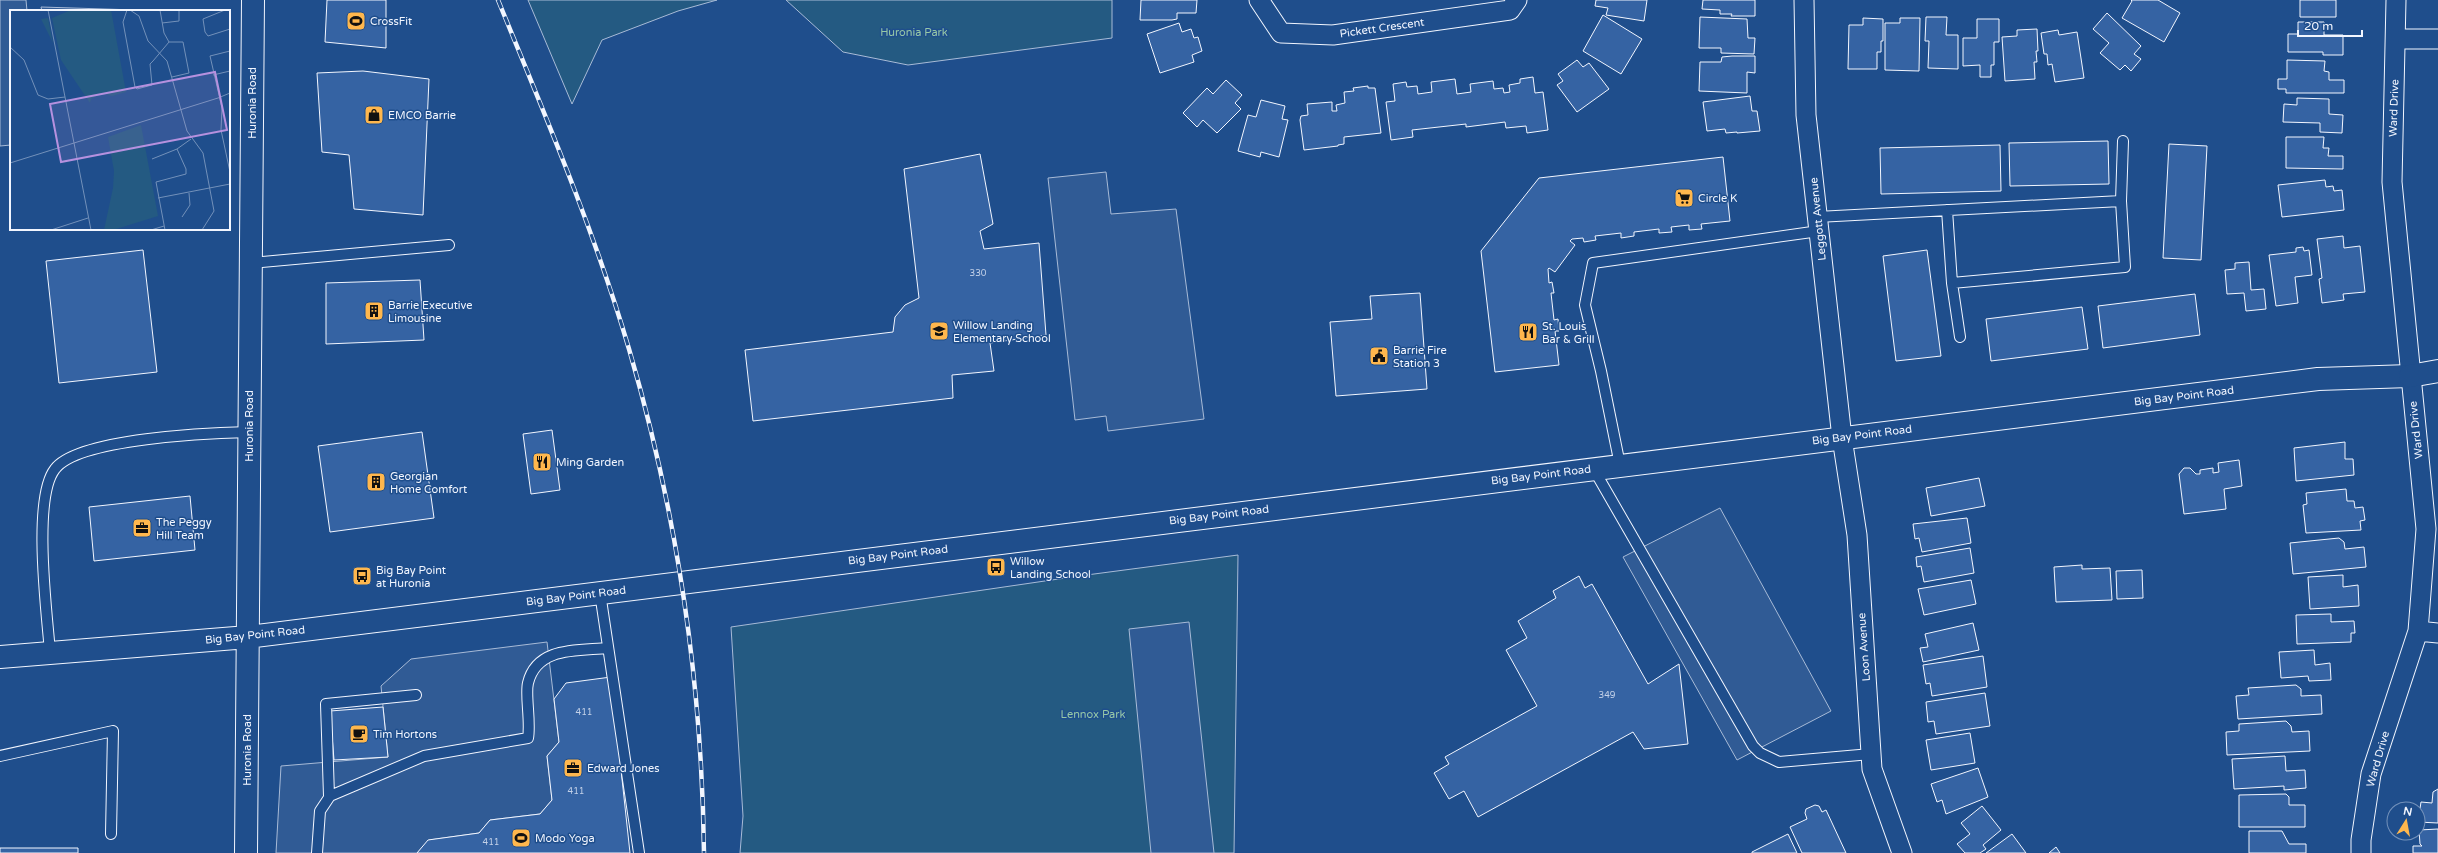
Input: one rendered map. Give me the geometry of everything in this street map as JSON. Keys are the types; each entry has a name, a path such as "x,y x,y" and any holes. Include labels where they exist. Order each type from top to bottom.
{"street":[{"name":"Huronia Road","path":"246,853 252,0"},
{"name":"Pickett Crescent","path":"1259,0 1281,33 1333,35 1510,10 1517,0"},
{"name":"Leggott Avenue","path":"1804,0 1806,115 1842,438"},
{"name":"Ward Drive","path":"2361,853 2361,840 2371,774 2418,631 2426,529 2392,182 2397,39 2396,0"},
{"path":"2397,39 2438,39"},
{"name":"Big Bay Point Road","path":"0,657 248,637 1593,468 2318,379 2410,376 2438,371"},
{"name":"Loon Avenue","path":"1842,438 1857,535 1872,769 1902,853"},
{"path":"2418,631 2438,633"}],"lane":[{"path":"1952,283 2125,267 2121,201 2123,141"},
{"path":"1620,465 1601,371 1585,305 1593,263 1818,224 1947,210 2121,201"},
{"path":"1947,210 1952,283 1960,337"},
{"path":"251,262 449,245"},
{"path":"50,652 42,558 46,496 55,468 75,456 120,443 192,434 249,432"},
{"path":"1593,468 1753,746 1769,758 1779,762 1871,754"},
{"path":"600,593 639,853"},
{"path":"329,796 424,756 528,738 530,723 528,683 538,663 553,653 608,648"},
{"path":"317,853 320,811 329,796 326,704 416,695"},
{"path":"0,756 113,732 111,834"}],"green space":[{"path":"528,0 717,0 678,11 602,40 572,104"},
{"name":"Huronia Park","path":"786,0 1112,0 1112,38 908,65 843,52"},
{"name":"Lennox Park","path":"1238,555 1234,853 740,853 743,816 731,627 1079,576"}],"shaded area":[{"path":"0,0 26,0 27,10 10,10 10,145 0,146"},
{"path":"41,7 136,10 42,10"},
{"path":"1106,172 1111,214 1176,209 1204,419 1108,431 1106,416 1075,420 1048,178"},
{"path":"1720,508 1831,711 1737,760 1623,557"},
{"path":"1189,622 1214,853 1151,853 1129,629"},
{"path":"547,642 559,742 547,756 552,800 540,814 490,820 479,833 429,840 417,853 276,853 281,766 388,757 381,686 411,659"}],"building":[{"name":"CrossFit","path":"327,0 386,0 386,48 325,42"},
{"path":"1141,0 1197,0 1196,13 1177,13 1177,19 1172,20 1140,20"},
{"path":"1596,0 1647,0 1644,21 1606,15 1608,8 1595,6"},
{"path":"1703,0 1755,0 1755,16 1731,16 1732,14 1720,14 1720,10 1702,9"},
{"path":"2131,0 2158,0 2180,13 2164,42 2122,18 2132,1"},
{"path":"2300,0 2336,0 2336,17 2300,17"},
{"path":"2107,13 2141,46 2134,54 2141,59 2131,71 2125,65 2120,70 2100,53 2109,43 2093,29"},
{"path":"1603,15 1642,39 1621,74 1583,51"},
{"path":"1700,17 1747,19 1748,38 1755,38 1754,54 1721,53 1721,48 1699,48"},
{"path":"1926,17 1947,17 1946,35 1958,35 1958,69 1928,68 1929,41 1925,41"},
{"path":"1863,18 1883,19 1883,41 1881,41 1881,52 1877,52 1877,69 1848,69 1849,25 1863,25"},
{"path":"1900,18 1920,18 1919,71 1885,70 1885,23 1900,23"},
{"path":"1977,19 1999,19 1999,42 1994,42 1994,65 1991,65 1991,77 1980,77 1980,65 1963,66 1963,38 1977,38"},
{"path":"2298,22 2324,22 2324,35 2343,35 2343,55 2323,55 2323,52 2288,52 2288,34 2298,34"},
{"path":"1179,23 1182,32 1191,29 1194,38 1198,37 1202,51 1192,55 1194,62 1160,73 1147,34"},
{"path":"2037,29 2038,51 2036,51 2037,62 2034,62 2035,79 2005,81 2002,37 2017,36 2017,30"},
{"path":"2058,30 2059,35 2077,32 2084,78 2055,82 2052,64 2048,65 2047,54 2044,54 2041,33"},
{"path":"1755,56 1755,73 1747,72 1747,93 1699,91 1700,62 1721,62 1722,57"},
{"path":"1577,60 1583,67 1589,63 1609,89 1577,112 1557,85 1563,81 1558,74"},
{"path":"2287,60 2325,61 2324,71 2329,72 2329,80 2344,80 2344,93 2286,93 2286,89 2278,89 2278,79 2287,79"},
{"name":"EMCO Barrie","path":"363,71 429,79 423,215 354,209 349,155 322,152 317,73"},
{"path":"1533,77 1535,93 1543,92 1548,130 1527,133 1526,126 1506,128 1505,122 1466,127 1466,124 1412,130 1413,137 1391,140 1386,102 1395,101 1393,84 1406,82 1407,87 1417,86 1418,94 1432,92 1431,82 1455,79 1457,94 1471,92 1470,84 1493,81 1494,89 1503,88 1504,93 1510,92 1509,85 1520,83 1520,79"},
{"path":"1226,80 1242,95 1235,103 1241,109 1217,133 1203,120 1197,127 1183,113 1207,88 1213,94"},
{"path":"1368,86 1368,88 1375,88 1381,133 1344,137 1344,144 1338,146 1304,150 1300,120 1301,116 1308,115 1307,104 1332,102 1332,111 1337,111 1336,105 1345,103 1344,92 1354,91 1353,88"},
{"path":"1750,96 1752,111 1757,111 1760,131 1726,133 1725,129 1707,131 1703,102"},
{"path":"2297,98 2329,99 2329,114 2343,115 2342,133 2320,132 2320,123 2283,122 2284,104 2297,105"},
{"path":"1261,100 1285,106 1282,119 1288,120 1279,157 1261,152 1260,157 1238,151 1248,115 1256,117"},
{"path":"2286,137 2324,137 2323,148 2329,148 2328,156 2343,156 2343,169 2286,168"},
{"path":"2108,141 2109,184 2010,186 2009,143"},
{"path":"2169,144 2207,146 2201,260 2163,258"},
{"path":"2000,145 2001,191 1881,194 1880,148"},
{"path":"980,154 993,224 980,231 984,249 1039,243 1046,335 990,343 994,371 952,375 953,398 753,421 745,350 893,332 895,317 905,305 919,298 904,169"},
{"path":"1723,157 1730,221 1701,224 1702,229 1689,230 1689,225 1671,227 1672,232 1659,233 1659,229 1634,232 1634,236 1621,238 1621,233 1595,236 1596,240 1584,242 1583,238 1572,239 1570,241 1575,245 1555,272 1549,268 1548,269 1549,283 1552,282 1554,293 1551,293 1554,320 1558,319 1559,331 1555,331 1559,365 1495,372 1481,251 1539,178"},
{"path":"2325,180 2326,187 2333,186 2334,191 2342,190 2344,210 2282,217 2278,185"},
{"path":"2343,236 2344,248 2360,246 2365,292 2343,294 2344,300 2322,303 2319,279 2322,278 2317,239"},
{"path":"2303,247 2304,251 2309,250 2312,275 2295,277 2298,303 2276,306 2269,255 2296,252 2296,248"},
{"path":"143,250 157,372 59,383 46,261"},
{"path":"1927,250 1941,356 1896,361 1883,256"},
{"path":"2249,262 2251,290 2264,289 2266,309 2246,311 2244,293 2227,294 2225,270 2235,269 2235,263"},
{"name":"Barrie Executive Limousine","path":"420,280 424,340 326,344 326,283"},
{"name":"Barrie Fire Station 3","path":"1420,293 1427,389 1336,396 1330,322 1372,319 1370,296"},
{"path":"2195,294 2200,335 2103,348 2098,306"},
{"path":"2082,307 2088,349 1991,361 1986,319"},
{"name":"Ming Garden","path":"552,430 560,490 531,494 523,434"},
{"name":"Georgian Home Comfort","path":"422,432 434,518 330,532 318,446"},
{"path":"2345,442 2345,459 2353,459 2354,475 2296,481 2294,448"},
{"path":"2239,460 2242,486 2224,489 2226,509 2184,514 2179,474 2184,468 2190,468 2196,474 2200,474 2200,470 2213,468 2213,473 2219,472 2218,463"},
{"path":"1979,478 1985,506 1931,516 1926,488"},
{"path":"2346,489 2347,501 2354,501 2355,508 2363,507 2365,520 2360,521 2361,530 2306,533 2303,505 2307,504 2306,493"},
{"name":"The Peggy Hill Team","path":"190,496 195,550 94,561 89,507"},
{"path":"1967,518 1971,543 1922,552 1919,538 1915,539 1913,524"},
{"path":"2339,538 2344,542 2345,549 2364,547 2366,567 2293,574 2290,543"},
{"path":"1970,548 1974,573 1924,582 1921,566 1917,567 1916,557"},
{"path":"2082,565 2082,569 2110,568 2112,600 2056,602 2054,567"},
{"path":"2142,570 2143,598 2117,599 2116,571"},
{"path":"2343,575 2343,587 2358,585 2359,606 2310,609 2308,577"},
{"path":"1579,576 1585,588 1592,584 1648,684 1679,664 1688,744 1644,749 1633,732 1478,817 1464,791 1449,799 1434,773 1449,764 1445,757 1537,706 1506,650 1527,638 1518,621 1556,598 1553,591"},
{"path":"1971,580 1976,604 1924,615 1918,589"},
{"path":"2331,614 2331,622 2354,621 2355,633 2351,633 2351,642 2297,644 2296,615"},
{"path":"1973,623 1979,650 1923,662 1920,648 1928,647 1925,634"},
{"path":"2314,650 2315,665 2330,663 2331,680 2309,681 2308,676 2281,678 2279,652"},
{"path":"1983,656 1987,687 1932,696 1930,683 1926,684 1923,665"},
{"path":"611,677 630,853 417,853 428,840 479,833 490,820 540,814 552,800 547,756 559,742 554,699 566,683"},
{"path":"2296,685 2301,689 2301,696 2321,695 2322,714 2238,719 2236,696 2249,695 2248,688"},
{"path":"1985,693 1990,726 1936,734 1934,721 1928,722 1926,702"},
{"name":"Tim Hortons","path":"383,707 388,757 334,760 330,711"},
{"path":"2286,721 2291,726 2292,732 2309,731 2310,751 2227,755 2226,732 2239,731 2239,724"},
{"path":"1970,733 1975,763 1931,770 1926,740"},
{"path":"2285,756 2286,771 2305,770 2306,788 2284,790 2284,786 2234,789 2232,759"},
{"path":"1978,768 1988,797 1946,814 1942,800 1937,802 1931,784"},
{"path":"2438,789 2438,823 2426,822 2426,802 2432,803 2433,792"},
{"path":"2286,794 2289,797 2289,805 2305,805 2305,827 2239,827 2239,795"},
{"path":"1815,805 1819,806 1822,812 1826,810 1846,853 1802,853 1790,827 1807,819 1805,813 1806,809"},
{"path":"1982,806 2001,830 1983,845 1986,849 1980,853 1965,853 1957,844 1970,834 1961,823"},
{"path":"2438,829 2438,853 2413,853 2413,846 2422,846 2420,841 2426,841 2426,830"},
{"path":"2249,831 2282,831 2289,844 2306,844 2306,853 2249,853"},
{"path":"1788,834 1797,853 1752,853 1752,852"},
{"path":"2012,834 2026,853 1986,853"},
{"path":"2056,847 2060,853 2049,853"},
{"path":"0,848 78,848 78,853 0,853"}],"railway":[{"path":"498,0 568,173 600,260 629,349 661,473 684,599 692,662 702,789 704,853"}],"place":[{"name":"CrossFit","path":"356,21"},
{"name":"EMCO Barrie","path":"374,115"},
{"name":"Circle K","path":"1684,198"},
{"name":"Barrie Executive Limousine","path":"374,311"},
{"name":"Willow Landing Elementary School","path":"939,331"},
{"name":"St. Louis Bar & Grill","path":"1528,332"},
{"name":"Barrie Fire Station 3","path":"1379,356"},
{"name":"Ming Garden","path":"542,462"},
{"name":"Georgian Home Comfort","path":"376,482"},
{"name":"The Peggy Hill Team","path":"142,528"},
{"name":"Willow Landing School","path":"996,567"},
{"name":"Big Bay Point at Huronia","path":"362,576"},
{"name":"Tim Hortons","path":"359,734"},
{"name":"Edward Jones","path":"573,768"},
{"name":"Modo Yoga","path":"521,838"}]}
